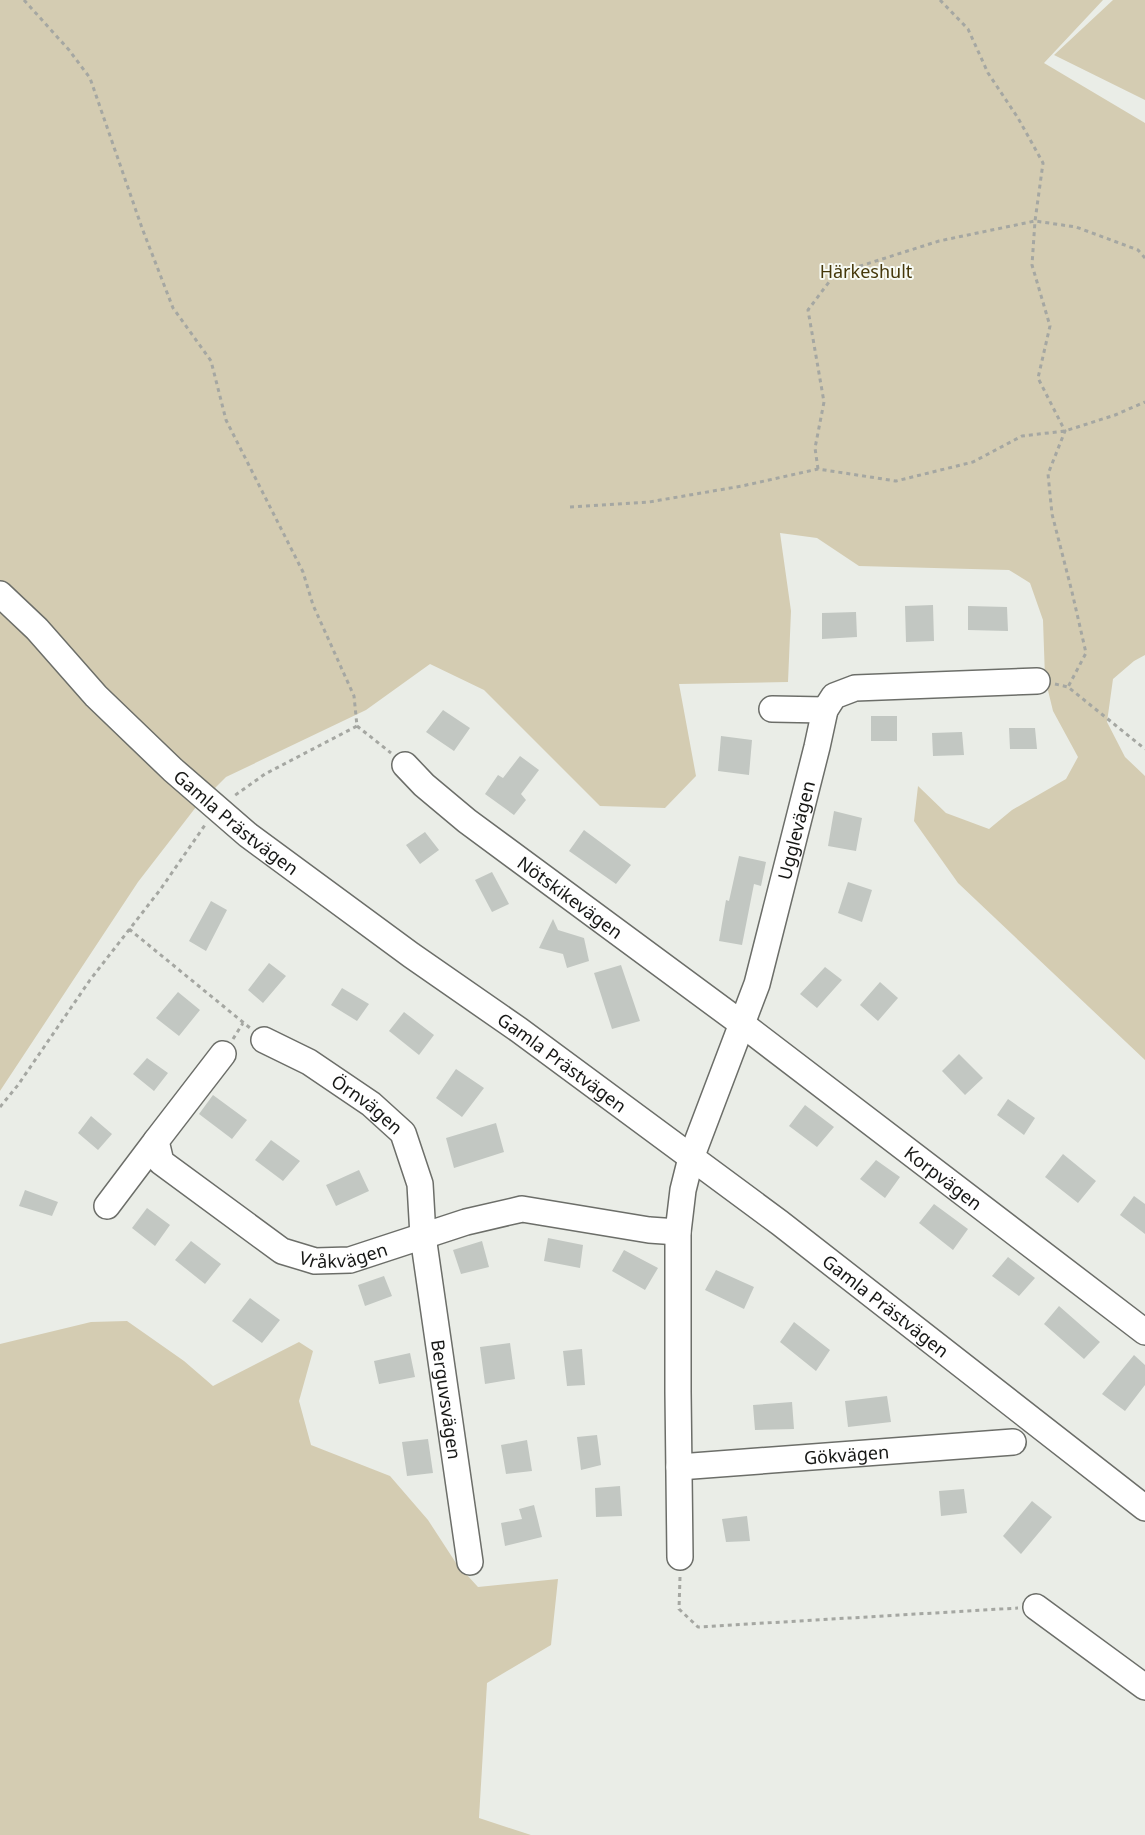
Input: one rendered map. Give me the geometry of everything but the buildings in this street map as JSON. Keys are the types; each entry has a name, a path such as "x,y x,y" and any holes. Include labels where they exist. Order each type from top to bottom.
{"street":[{"name":"Gamla Prästvägen","path":"0,594 37,629 96,696 173,770 248,835 412,955 519,1030 780,1223 1145,1508"},
{"path":"772,708 825,710 834,696 855,688 1037,681"},
{"name":"Ugglevägen","path":"691,1158 757,984 825,710"},
{"name":"Nötskikevägen","path":"405,765 424,785 467,821 742,1024"},
{"name":"Korpvägen","path":"742,1024 1145,1332"},
{"name":"Örnvägen","path":"264,1040 309,1062 371,1104 403,1133 420,1184 423,1236"},
{"path":"107,1206 222,1054"},
{"name":"Vråkvägen","path":"156,1141 161,1162 282,1251 315,1261 350,1260 466,1222 522,1209 649,1230 678,1232"},
{"path":"680,1557 678,1232 683,1190 691,1158"},
{"name":"Berguvsvägen","path":"423,1236 470,1562"},
{"name":"Gökvägen","path":"679,1467 1013,1442"},
{"path":"1036,1607 1145,1687"}],"path":[{"path":"24,0 69,50 90,78 142,228 173,308 211,361 226,420 303,572 313,605 354,696 357,726 405,765"},
{"path":"940,0 968,29 988,73 1018,118 1043,163 1035,221 1032,264 1050,326 1038,378 1065,431 1048,474 1052,514 1086,653 1068,687"},
{"path":"818,469 814,448 824,402 808,310 835,274 939,242 1035,221 1076,227 1138,250 1145,258"},
{"path":"570,507 649,502 742,486 818,469 896,481 973,462 1022,436 1065,431 1115,415 1145,402"},
{"path":"1037,681 1068,687 1145,749"},
{"path":"0,1107 18,1085 90,980 160,890 217,808 265,774 357,726"},
{"path":"129,929 264,1040"},
{"path":"680,1557 679,1608 698,1628 1036,1607"}],"green space":[{"name":"Härkeshult","path":"0,0 1103,0 1044,63 1145,123 1145,655 1134,661 1113,679 1107,722 1125,757 1145,776 1145,1060 958,883 914,821 918,786 946,813 989,829 1012,810 1066,779 1078,757 1053,711 1045,678 1043,620 1030,583 1009,570 859,566 817,538 780,533 791,611 788,682 679,684 696,776 665,808 600,806 484,690 430,664 366,710 226,777 196,807 138,882 0,1091"},
{"path":"1113,0 1145,0 1145,100 1054,55"},
{"path":"127,1321 184,1361 213,1386 299,1342 313,1351 299,1401 311,1445 390,1476 428,1520 456,1563 478,1587 558,1579 551,1645 487,1683 479,1818 531,1835 0,1835 0,1344 91,1322"}]}
